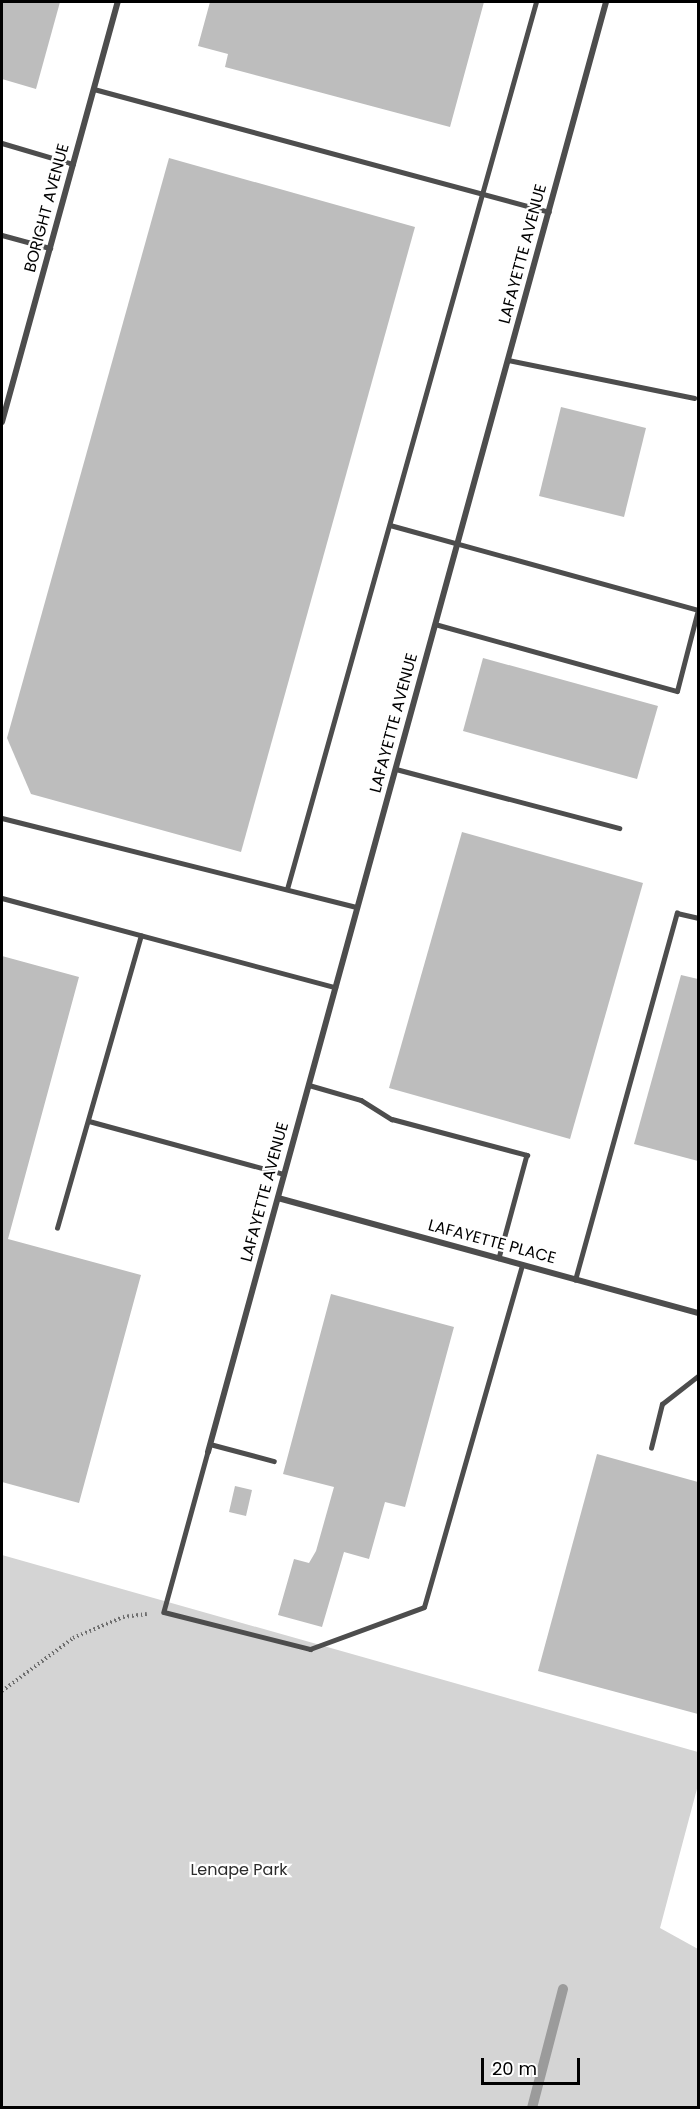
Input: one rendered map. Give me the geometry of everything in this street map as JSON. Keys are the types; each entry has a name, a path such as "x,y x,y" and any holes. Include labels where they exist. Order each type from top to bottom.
{"street":[{"name":"BORIGHT AVENUE","path":"2,422 118,2"},
{"name":"LAFAYETTE AVENUE","path":"209,1448 606,2"},
{"name":"LAFAYETTE PLACE","path":"278,1198 699,1313"}],"lane":[{"path":"288,889 536,2"},
{"path":"94,89 549,212"},
{"path":"2,143 73,164"},
{"path":"2,235 50,248"},
{"path":"508,360 694,398"},
{"path":"390,525 699,610 677,691 435,624"},
{"path":"396,768 619,828"},
{"path":"2,818 357,907"},
{"path":"2,898 335,987"},
{"path":"575,1280 677,912 699,918"},
{"path":"57,1228 141,936"},
{"path":"309,1085 361,1100 392,1119 527,1155 499,1258"},
{"path":"89,1120 284,1174"},
{"path":"274,1461 209,1448 164,1612 310,1649 424,1607 522,1265"},
{"path":"651,1448 662,1404 699,1376"}],"path":[{"path":"2,1691 73,1638 123,1617 164,1612"}],"green space":[{"name":"Lenape Park","path":"2,1555 698,1752 698,1785 660,1928 698,1949 698,2107 2,2107"}],"building":[{"path":"2,2 60,2 36,89 2,79"},
{"path":"210,2 484,2 450,127 225,67 228,54 198,46"},
{"path":"169,158 415,227 241,852 31,794 7,738"},
{"path":"561,407 646,428 624,517 539,496"},
{"path":"483,658 658,706 637,779 463,731"},
{"path":"462,832 643,883 570,1139 389,1088"},
{"path":"2,956 79,977 8,1239 141,1275 79,1503 2,1482"},
{"path":"681,975 698,979 698,1161 634,1144"},
{"path":"331,1294 454,1327 405,1507 385,1502 369,1559 344,1552 322,1627 278,1615 294,1559 309,1563 316,1551 334,1487 283,1474"},
{"path":"597,1454 698,1482 698,1714 538,1671"},
{"path":"235,1486 252,1490 246,1516 229,1512"}],"waterway":[{"path":"532,2108 563,1989"}]}
